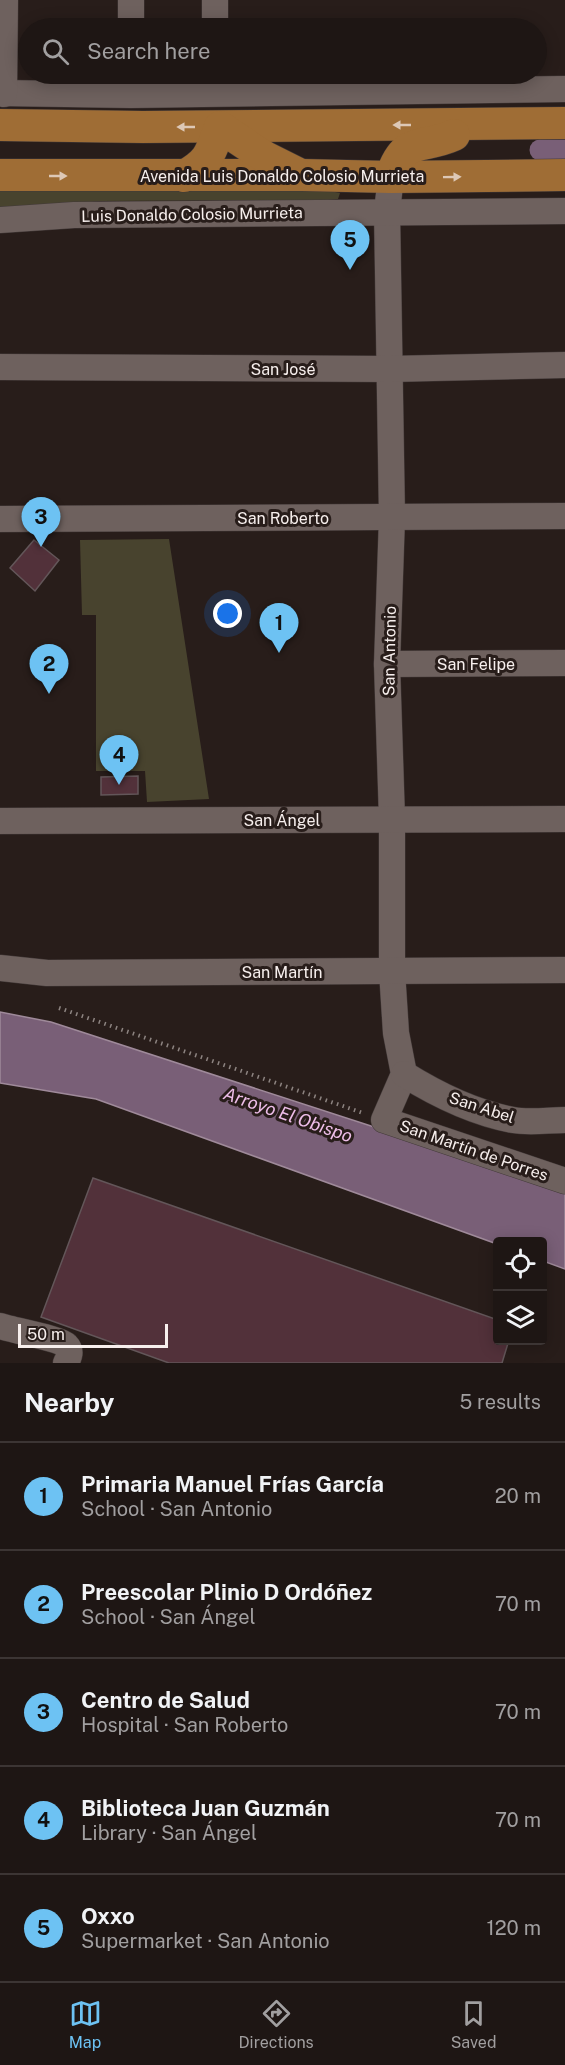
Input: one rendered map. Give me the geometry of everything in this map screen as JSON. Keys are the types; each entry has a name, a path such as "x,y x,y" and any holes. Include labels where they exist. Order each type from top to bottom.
{"main road":[{"path":"0,125 220,127 565,123"},
{"path":"391,177 396,161 404,151 414,146 451,137 476,124"},
{"path":"220,127 265,157 302,175"},
{"path":"184,176 198,168 210,157 220,127"},
{"name":"Avenida Luis Donaldo Colosio Murrieta","path":"0,175 391,177 565,175"}],"street":[{"path":"5,0 2,93 131,84"},
{"path":"131,0 131,18"},
{"path":"215,0 215,18"},
{"path":"214,84 220,127"},
{"path":"272,84 565,89"},
{"name":"San Antonio","path":"391,177 387,211 392,517 387,664 392,819 392,971 396,1034 404,1074"},
{"name":"Luis Donaldo Colosio Murrieta","path":"0,220 74,215 565,211"},
{"name":"San José","path":"0,367 390,369 565,365"},
{"name":"San Roberto","path":"0,519 565,516"},
{"name":"San Felipe","path":"387,664 565,663"},
{"name":"San Ángel","path":"0,821 565,819"},
{"name":"San Martín","path":"0,968 47,973 565,970"},
{"path":"384,1120 404,1074"},
{"name":"San Abel","path":"404,1074 426,1088 449,1098 514,1120 565,1120"},
{"name":"San Martín de Porres","path":"384,1120 565,1181"},
{"path":"1,1330 62,1342 70,1354 66,1363"}],"path":[{"path":"59,1008 384,1120"}],"shaded area":[{"path":"0,187 325,190 340,193 338,199 328,200 100,201 0,212"},
{"path":"169,539 209,799 147,802 145,771 96,771 96,615 82,615 80,540"}],"water":[{"name":"Arroyo El Obispo","path":"0,1012 51,1022 565,1189 565,1269 547,1262 547,1237 493,1237 493,1243 96,1099 0,1083"}],"building":[{"path":"34,540 59,560 35,591 10,568"},
{"path":"138,776 138,794 101,795 101,777"},
{"path":"93,1178 493,1318 493,1345 507,1345 502,1363 169,1363 41,1317"}],"waterway":[{"path":"540,150 565,150"}],"place":[{"name":"Oxxo","path":"350,270"},
{"name":"Centro de Salud","path":"41,547"},
{"name":"Primaria Manuel Frías García","path":"279,653"},
{"name":"Preescolar Plinio D Ordóñez","path":"49,694"},
{"name":"Biblioteca Juan Guzmán","path":"119,785"}]}
